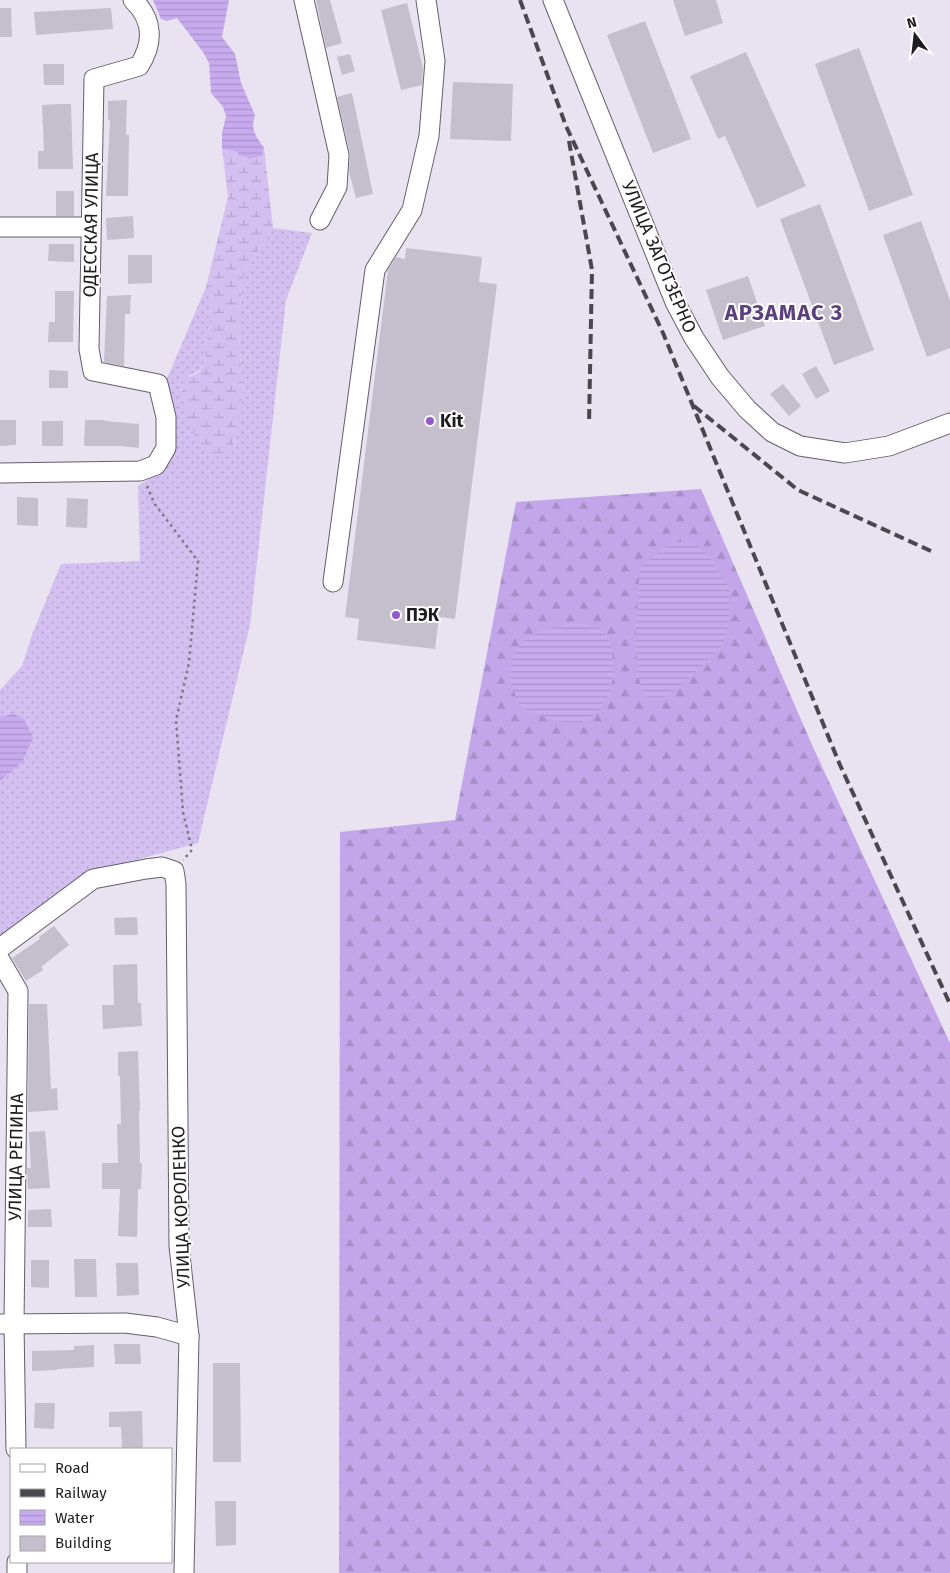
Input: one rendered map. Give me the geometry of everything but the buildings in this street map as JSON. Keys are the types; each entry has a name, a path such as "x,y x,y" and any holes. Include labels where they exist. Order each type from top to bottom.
{"street":[{"name":"ОДЕССКАЯ УЛИЦА","path":"133,0 142,9 150,30 146,55 139,66 94,79 89,349 93,370 158,384 166,416 166,448 156,465 140,471"},
{"path":"304,0 339,155 337,188 320,220"},
{"path":"333,582 375,270 412,210 429,136 435,61 426,0"},
{"name":"УЛИЦА ЗАГОТЗЕРНО","path":"553,0 675,302 694,338 720,377 747,409 772,432 800,446 845,453 889,446 950,423"},
{"path":"0,226 90,227"},
{"path":"0,473 140,471"},
{"path":"0,948 93,880 162,867 174,871"},
{"name":"УЛИЦА КОРОЛЕНКО","path":"174,871 176,884 179,1246 189,1336 184,1573"},
{"name":"УЛИЦА РЕПИНА","path":"0,960 18,991 7,1324 16,1448"},
{"path":"7,1324 126,1323 157,1327 189,1336"}],"path":[{"path":"140,471 154,503 198,561 189,663 176,720 183,812 192,850 174,871"}],"green space":[{"path":"264,148 273,228 244,274 238,321 243,395 237,436 231,450 220,453 211,452 204,448 193,433 182,387 184,380 198,373 205,361 213,289 206,287 228,197 222,149 234,151 249,159 262,156"},
{"path":"273,228 312,233 286,300 250,625 198,843 92,872 0,940 0,690 22,666 33,632 61,564 140,561 138,486 162,467 166,381 206,287 213,289 205,361 199,370 189,375 181,388 193,434 208,451 224,453 235,443 243,395 238,321 244,274"},
{"path":"701,489 812,745 950,1043 950,1573 339,1573 340,832 455,820 516,502"}],"water":[{"path":"153,0 229,0 222,37 235,54 241,83 255,115 253,125 255,133 264,148 262,156 249,159 234,151 222,149 222,133 226,116 223,107 211,93 209,63 177,18 167,21 161,19"},
{"path":"686,541 700,547 710,558 730,590 728,628 721,647 681,686 660,700 645,696 638,677 636,624 640,568 667,545"},
{"path":"569,624 583,624 602,629 609,639 613,657 613,678 609,694 595,714 588,720 578,723 543,717 522,707 518,702 512,683 511,669 513,657 525,640 545,630"},
{"path":"14,714 24,719 33,737 23,761 0,781 0,717"}],"railway":[{"path":"520,0 566,126 663,333 840,765 950,1004"},
{"path":"569,141 592,270 589,424"},
{"path":"694,406 798,490 931,551"}],"place":[{"name":"Kit","path":"430,421"},
{"name":"ПЭК","path":"396,615"}],"district":[{"name":"АРЗАМАС 3","path":"784,312"}]}
